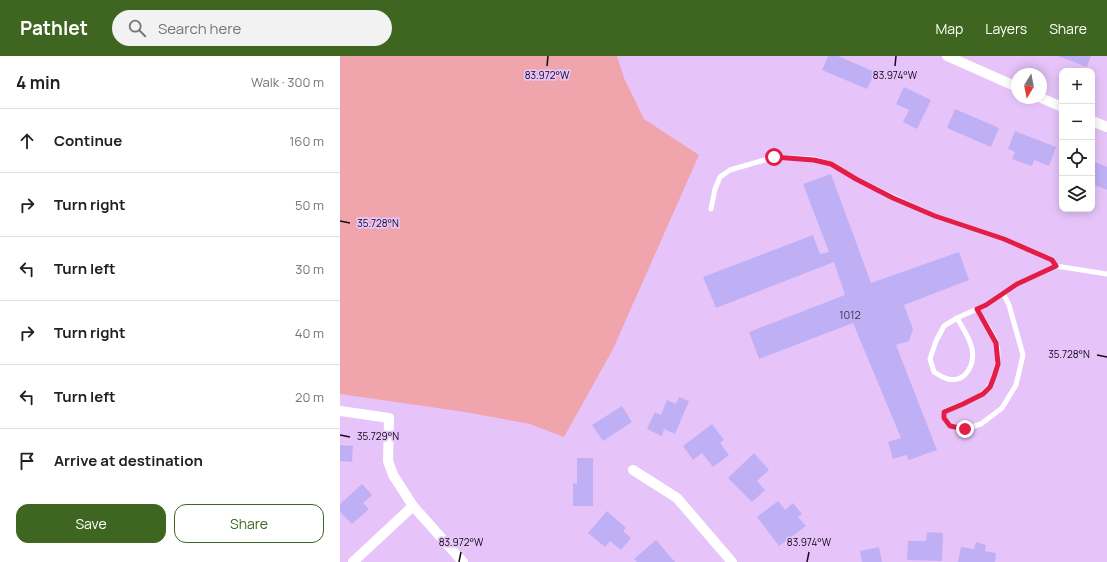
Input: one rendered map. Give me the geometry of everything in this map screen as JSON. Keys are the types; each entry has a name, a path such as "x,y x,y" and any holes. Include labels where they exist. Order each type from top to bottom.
{"street":[{"path":"947,56 1011,84"},
{"path":"1047,101 1059,106"},
{"path":"1095,122 1107,127"},
{"path":"340,411 389,418 388,461 393,474 413,506 463,562"},
{"path":"633,470 677,498 732,562"},
{"path":"353,562 413,506"}],"lane":[{"path":"711,208 715,189 720,177 730,170 774,157 814,160 831,164 893,198 935,216 1004,239 1052,260 1056,266"},
{"path":"957,318 972,347 973,356 972,364 969,370 964,376 956,380 947,379 934,372 930,359 936,341 944,326 957,318 986,305 1017,284 1056,266 1107,274"},
{"path":"977,309 996,343 998,364 990,387 983,394 944,412 944,418 950,426 965,429 981,424 1002,408 1016,385 1023,355 1008,305 1003,294"}],"shaded area":[{"path":"340,56 617,56 624,78 644,119 699,155 613,349 564,437 530,424 465,412 340,394"}],"building":[{"path":"828,56 838,56 875,72 867,89 822,70"},
{"path":"1058,56 1091,56 1087,67"},
{"path":"904,87 931,100 917,129 903,122 909,110 896,104"},
{"path":"955,109 999,128 991,147 947,128"},
{"path":"1015,131 1056,147 1049,166 1034,160 1032,166 1012,159 1015,152 1008,149"},
{"path":"1095,162 1107,167 1107,190 1095,185"},
{"path":"831,174 871,283 959,252 969,280 904,305 913,329 909,341 896,345 937,450 909,460 906,455 893,459 888,442 901,438 853,323 759,359 749,332 845,295 834,262 716,308 703,277 813,235 820,254 829,252 803,184"},
{"path":"679,397 689,401 675,434 664,429 662,436 647,429 655,412 661,415 667,400 676,404"},
{"path":"622,406 632,422 603,441 592,425"},
{"path":"712,424 724,440 720,443 729,455 713,467 702,453 693,460 683,446"},
{"path":"340,445 353,446 352,462 340,461"},
{"path":"754,453 769,470 757,481 765,490 752,502 728,478"},
{"path":"577,458 593,458 593,506 573,506 573,483 577,484"},
{"path":"362,484 372,495 363,503 369,509 352,524 340,512 340,504"},
{"path":"778,501 785,510 793,503 802,514 798,517 806,526 779,546 757,517"},
{"path":"607,511 626,528 623,531 631,538 621,550 610,541 605,547 588,533"},
{"path":"927,532 943,533 942,561 907,560 908,541 926,541"},
{"path":"656,540 675,562 637,562 634,559"},
{"path":"976,542 986,545 985,551 996,553 995,562 958,562 961,547 974,549"},
{"path":"879,547 882,562 862,562 860,551"}],"route":[{"path":"774,157 823,161 893,198 935,216 1004,239 1052,260 1056,266 1017,284 986,305 977,309 996,343 998,364 990,387 983,394 944,412 944,418 950,426 965,429"}]}
